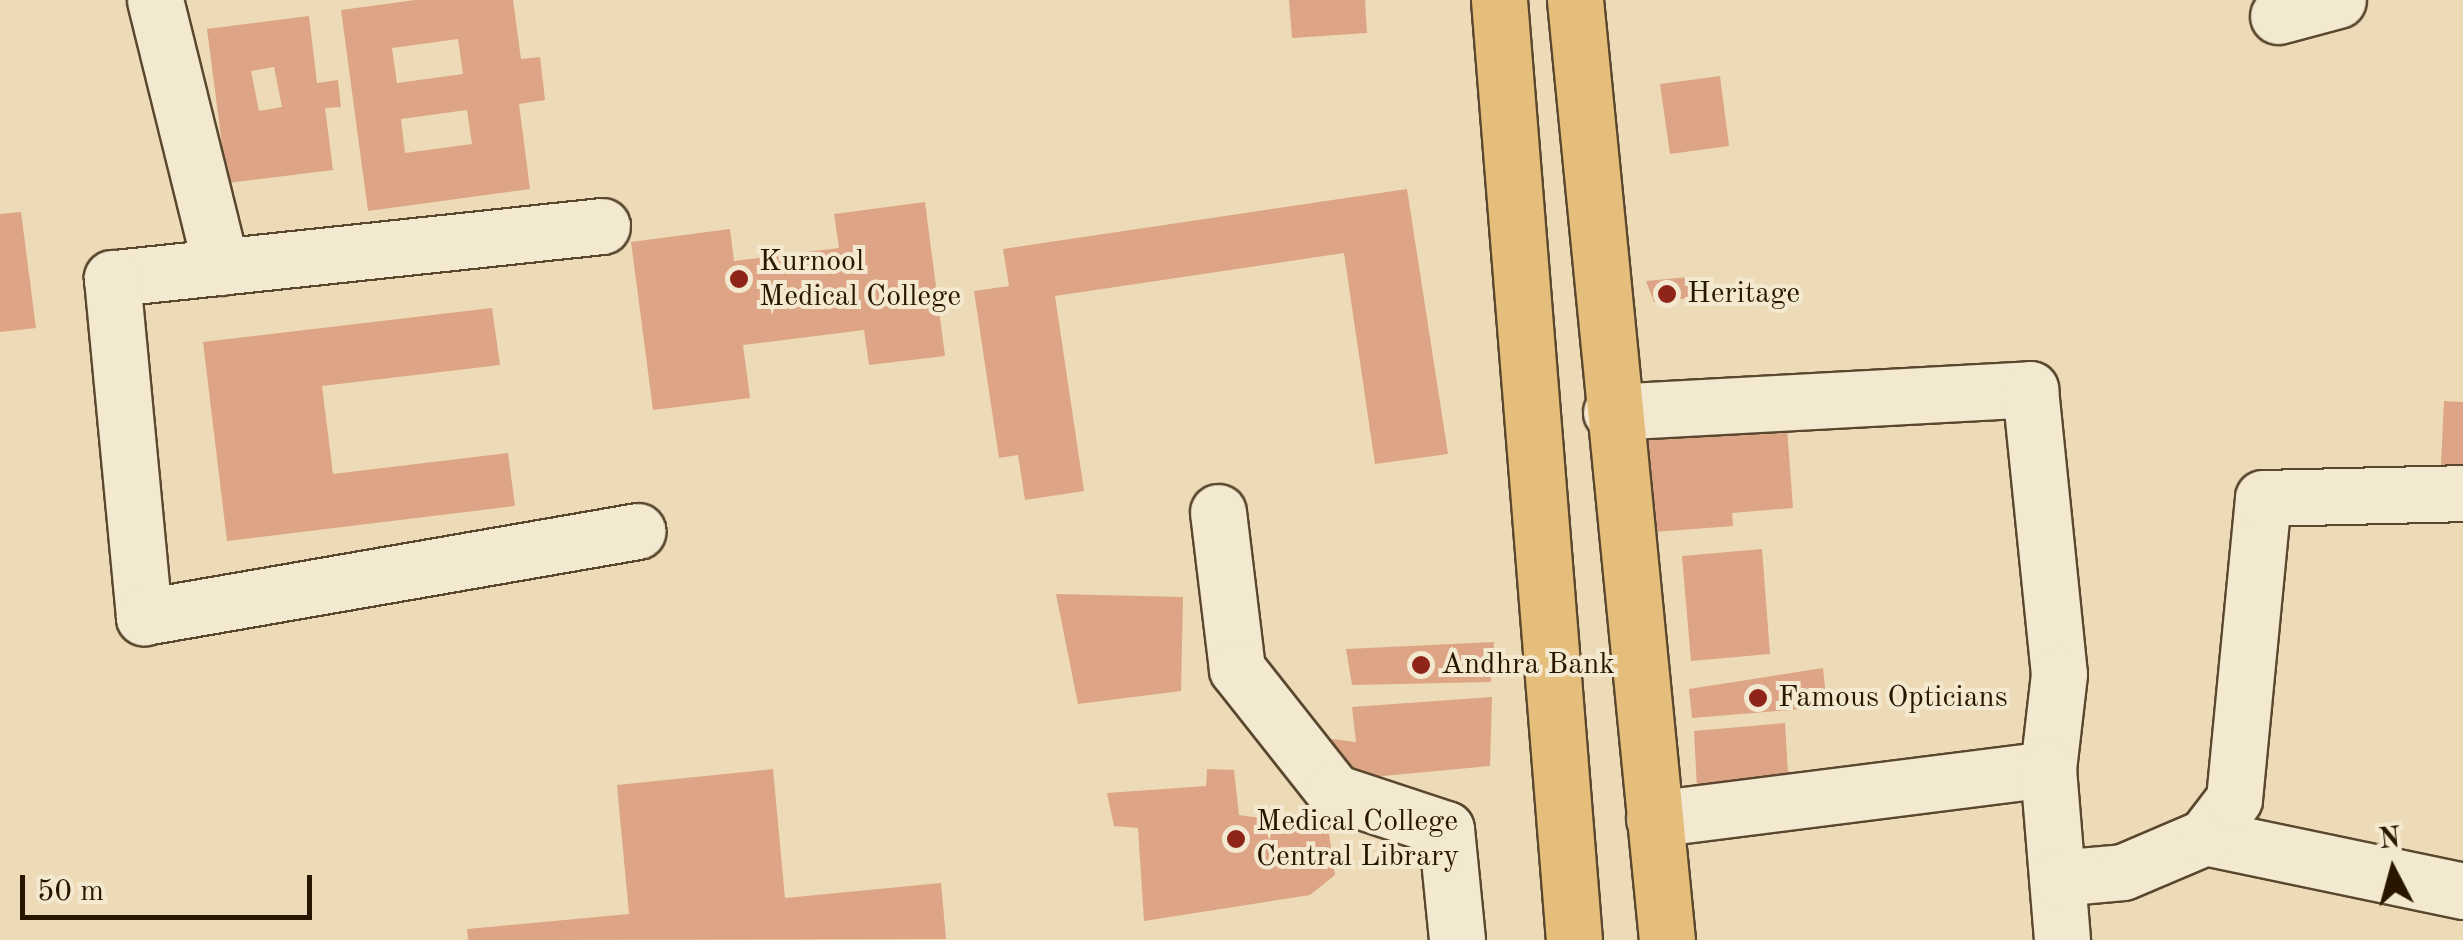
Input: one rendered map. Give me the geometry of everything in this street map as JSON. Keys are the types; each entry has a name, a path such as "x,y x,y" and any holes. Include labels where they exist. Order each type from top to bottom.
{"main road":[{"path":"1499,0 1574,940"},
{"path":"1576,0 1611,412 1667,940"}],"street":[{"path":"154,0 220,267"},
{"path":"2278,16 2338,0"},
{"path":"602,226 112,278 144,617 638,531"},
{"path":"1611,412 2030,389 2059,674 2048,769 2062,940"},
{"path":"2057,878 2123,872 2205,837 2234,800 2263,498 2463,493"},
{"path":"1218,512 1237,669 1334,792 1446,829 1457,940"},
{"path":"1654,819 2048,769"},
{"path":"2205,837 2463,891"}],"building":[{"path":"415,0 513,0 521,59 540,57 545,100 519,104 530,189 368,211 341,10","holes":["458,39 463,74 397,83 392,48","467,110 472,144 405,153 401,119"]},
{"path":"1289,0 1365,0 1367,33 1292,38"},
{"path":"309,16 317,83 338,80 341,107 325,108 333,170 227,183 207,29","holes":["274,67 282,107 259,111 251,71"]},
{"path":"1720,76 1729,146 1670,154 1660,84"},
{"path":"1407,189 1448,454 1375,464 1344,253 1055,296 1084,491 1025,500 1018,455 999,458 974,291 1009,286 1003,249"},
{"path":"925,202 945,356 869,365 864,330 743,345 750,398 653,410 631,242 730,229 734,261 839,248 834,214"},
{"path":"21,212 36,328 0,332 0,214"},
{"path":"1689,277 1692,298 1654,302 1646,281"},
{"path":"492,308 500,365 322,386 333,474 508,453 515,506 227,541 203,342"},
{"path":"2444,401 2463,402 2463,487 2440,486"},
{"path":"1787,427 1793,508 1732,513 1733,526 1641,533 1635,438"},
{"path":"1762,549 1770,654 1691,661 1682,556"},
{"path":"1056,594 1183,597 1181,691 1078,704"},
{"name":"Andhra Bank","path":"1494,642 1491,682 1352,685 1346,649"},
{"name":"Famous Opticians","path":"1823,668 1827,707 1692,718 1689,689"},
{"path":"1492,697 1490,766 1340,780 1332,739 1356,742 1352,707"},
{"path":"1785,723 1788,773 1697,788 1694,731"},
{"path":"773,769 785,898 941,883 946,939 468,940 467,929 629,914 617,785"},
{"name":"Medical College Central Library","path":"1207,769 1234,770 1239,815 1328,827 1335,875 1310,895 1144,921 1138,828 1114,826 1107,793 1206,786"}],"place":[{"name":"Kurnool Medical College","path":"739,279"},
{"name":"Heritage","path":"1667,294"},
{"name":"Andhra Bank","path":"1421,665"},
{"name":"Famous Opticians","path":"1758,698"},
{"name":"Medical College Central Library","path":"1236,839"}]}
